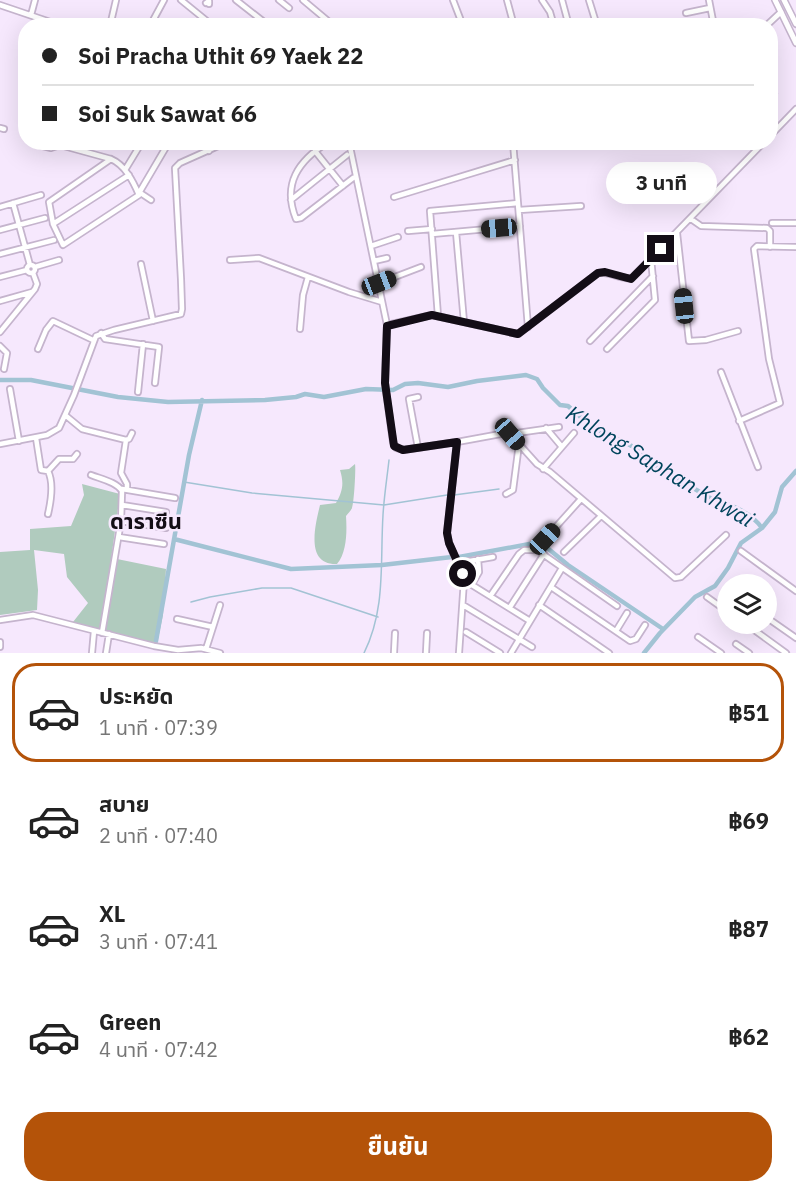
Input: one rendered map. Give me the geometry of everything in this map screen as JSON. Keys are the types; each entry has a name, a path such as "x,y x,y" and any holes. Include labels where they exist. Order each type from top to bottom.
{"main road":[{"path":"775,0 796,43"},
{"path":"784,0 796,24"}],"street":[{"path":"8,7 10,0"},
{"path":"31,15 35,0"},
{"path":"112,18 116,0"},
{"path":"154,18 164,0"},
{"path":"181,0 207,18"},
{"path":"236,0 259,18"},
{"path":"279,0 289,8"},
{"path":"303,0 324,18"},
{"path":"453,0 459,18"},
{"path":"507,0 512,18"},
{"path":"542,0 552,18"},
{"path":"562,0 567,18"},
{"path":"589,0 595,18"},
{"path":"709,0 712,18"},
{"path":"0,5 39,18"},
{"path":"686,13 710,8"},
{"path":"775,18 781,12"},
{"path":"778,128 796,109"},
{"path":"85,150 118,162 139,192 152,200"},
{"path":"125,170 137,150"},
{"path":"111,159 50,200 48,205 53,224 62,245 139,197 139,192 164,150"},
{"path":"351,150 387,326 385,383 394,446 403,450 503,433 558,427"},
{"path":"514,150 528,327"},
{"path":"387,326 424,315 438,316 516,335 598,273 605,272 631,279 756,150"},
{"path":"0,444 36,438 57,430 74,395 93,340 101,333 181,314 175,168 180,163 209,151"},
{"path":"343,186 315,151 301,164 293,178 291,200 295,218 298,220 343,186 353,178"},
{"path":"291,200 347,154"},
{"path":"394,197 515,160"},
{"path":"53,224 129,175"},
{"path":"0,207 40,195"},
{"path":"0,332 3,325 33,292 37,284 13,203"},
{"path":"438,316 430,214 432,210 518,203"},
{"path":"519,210 581,206"},
{"path":"0,230 45,218"},
{"path":"690,219 701,226 769,229 770,246"},
{"path":"772,223 796,224"},
{"path":"408,231 456,232 520,226"},
{"path":"456,232 464,322"},
{"path":"677,233 689,341 711,339 738,332"},
{"path":"371,246 398,237"},
{"path":"0,254 54,240"},
{"path":"739,421 780,404 768,354 754,249 757,246 796,247"},
{"path":"230,260 260,258 382,302"},
{"path":"374,261 387,258"},
{"path":"607,349 655,300 651,259"},
{"path":"0,277 59,261"},
{"path":"141,264 153,321"},
{"path":"379,283 421,267"},
{"path":"590,341 653,276"},
{"path":"300,329 303,295 308,277"},
{"path":"0,301 33,292"},
{"path":"38,349 46,330 53,321 93,340"},
{"path":"101,333 105,339 159,347 155,383"},
{"path":"138,392 143,344"},
{"path":"1,348 7,353 4,369"},
{"path":"721,372 758,467"},
{"path":"10,389 19,441"},
{"path":"417,398 409,399 418,448"},
{"path":"65,415 82,429 126,440"},
{"path":"546,428 562,447"},
{"path":"102,633 124,490 127,484 121,473 126,440 132,433"},
{"path":"543,469 574,433"},
{"path":"510,434 543,469 653,557 675,578 681,577 726,535"},
{"path":"36,438 41,470 48,471"},
{"path":"457,442 447,533 464,580 459,653"},
{"path":"506,494 513,490 519,444"},
{"path":"48,471 59,459 73,459 77,454"},
{"path":"48,471 51,477 48,514"},
{"path":"91,475 116,484 124,490 175,498"},
{"path":"545,539 581,499"},
{"path":"122,505 166,512"},
{"path":"564,552 601,516"},
{"path":"121,521 166,528"},
{"path":"118,537 164,544"},
{"path":"491,595 519,554 524,550 537,550 617,606"},
{"path":"741,551 796,591"},
{"path":"510,607 544,554"},
{"path":"464,562 493,557"},
{"path":"472,584 478,572 478,560"},
{"path":"511,653 562,568"},
{"path":"464,580 530,621"},
{"path":"551,586 633,641 645,625"},
{"path":"707,597 717,604"},
{"path":"210,651 213,627 220,605"},
{"path":"463,605 532,647"},
{"path":"539,605 609,653"},
{"path":"615,631 627,613"},
{"path":"0,620 33,615 154,646 220,653"},
{"path":"177,619 213,627"},
{"path":"777,625 796,638"},
{"path":"92,653 94,631"},
{"path":"465,632 500,653"},
{"path":"394,653 395,633"},
{"path":"426,653 427,633"},
{"path":"106,653 109,634"},
{"path":"760,634 786,653"},
{"path":"698,637 721,653"},
{"path":"0,642 0,647"},
{"path":"736,644 748,653"},
{"path":"153,653 154,646"}],"green space":[{"path":"355,464 352,509 346,516 345,547 337,564 327,563 320,558 315,543 320,505 336,503 342,487 340,470 349,469"},
{"path":"82,484 120,494 102,626 98,629 73,622 88,603 67,577 64,554 34,550 38,590 37,610 0,615 0,552 30,550 30,529 71,526 84,495"},
{"path":"117,559 166,569 163,615 157,644 105,631"}],"waterway":[{"name":"Khlong Saphan Khwai","path":"0,380 31,380 118,397 168,402 265,400 305,394 324,397 366,389 393,390 405,384 418,383 448,387 526,375 537,379 560,405 568,406 592,427 638,449 654,465 717,502 742,511 762,528"},
{"path":"156,641 189,455 202,400"},
{"path":"364,653 376,620 379,603 383,508 389,460"},
{"path":"644,653 695,597 715,586 728,568 741,543 762,528 775,512 782,487 796,471"},
{"path":"184,482 252,493 384,505 447,495"},
{"path":"454,495 499,489"},
{"path":"174,539 291,569 382,565 452,557"},
{"path":"459,557 540,542 568,565 663,629"},
{"path":"191,602 262,588 291,588 378,617"}],"district":[{"name":"ดาราซีน","path":"146,521"}],"route":[{"path":"463,574 447,533 457,442 403,450 394,446 385,383 387,326 424,315 432,315 516,335 598,273 605,272 631,279 661,249"}]}
